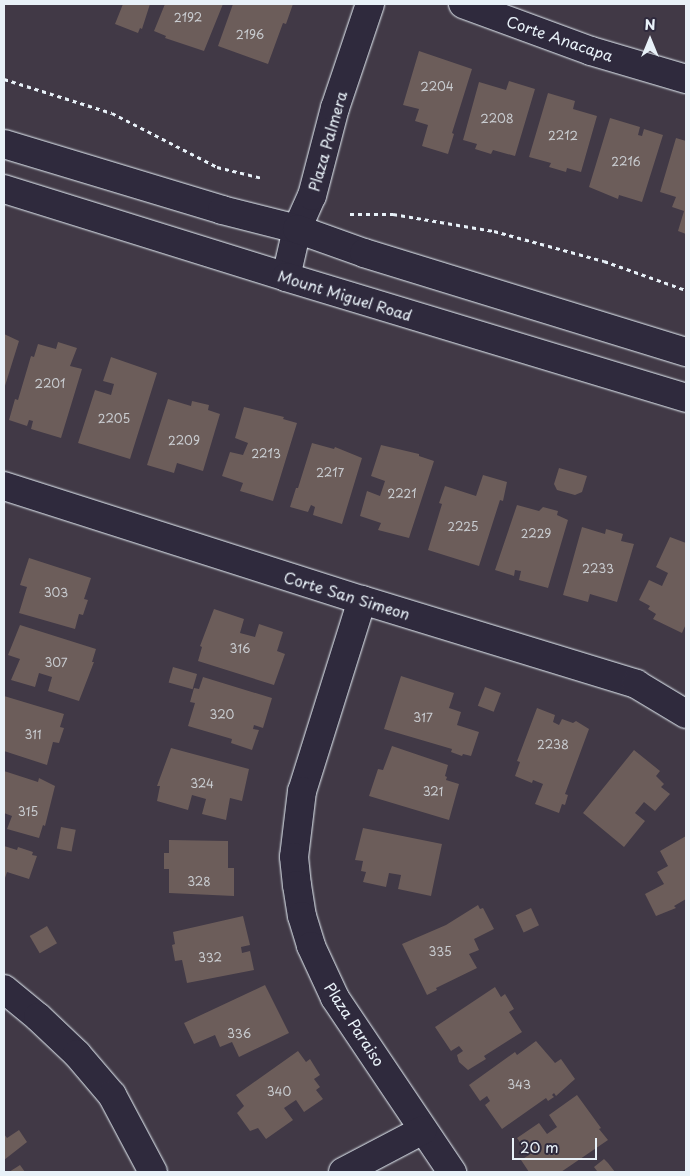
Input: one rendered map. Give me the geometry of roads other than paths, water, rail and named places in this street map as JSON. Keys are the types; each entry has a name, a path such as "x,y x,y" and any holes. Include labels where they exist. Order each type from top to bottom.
{"street":[{"name":"Plaza Palmera","path":"286,278 297,229 311,198 335,108 370,4"},
{"name":"Corte Anacapa","path":"463,4 591,51 686,79"},
{"path":"4,144 222,210 297,229 364,253 686,352"},
{"name":"Mount Miguel Road","path":"4,189 286,278 686,398"},
{"name":"Corte San Simeon","path":"4,486 362,600 636,684 686,714"},
{"name":"Plaza Paraiso","path":"362,600 302,791 294,857 297,885 302,916 322,973 359,1037 386,1072 452,1172"},
{"path":"4,989 38,1017 77,1054 112,1094 152,1172"},
{"path":"343,1172 423,1130"}]}
